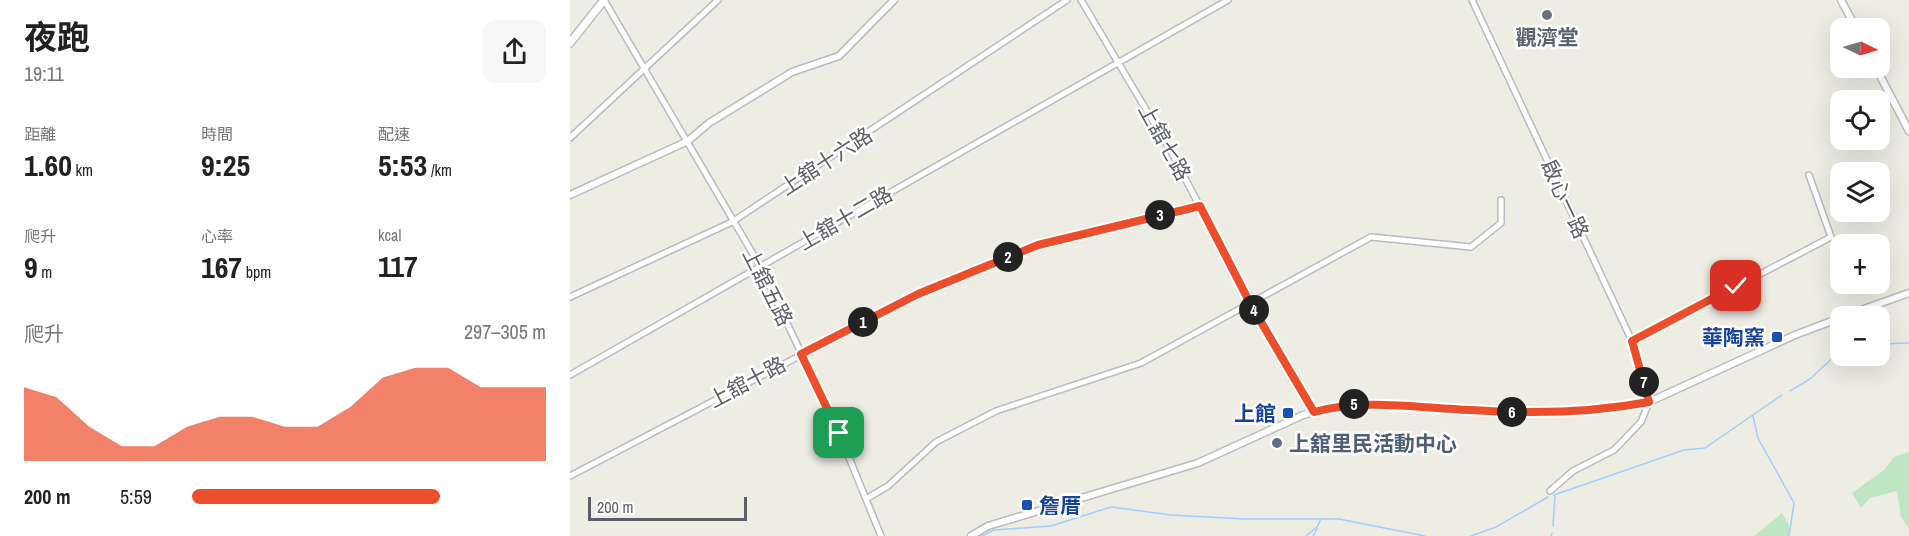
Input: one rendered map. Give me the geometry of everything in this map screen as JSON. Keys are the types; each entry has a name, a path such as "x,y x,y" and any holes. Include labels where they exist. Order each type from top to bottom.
{"main road":[{"path":"570,43 604,0"}],"street":[{"name":"上舘五路","path":"604,0 644,71 688,141 732,222 760,266 839,433 881,536"},
{"path":"570,138 718,0"},
{"path":"570,195 688,141 709,123 792,72 844,52 894,0"},
{"name":"上舘十六路","path":"570,297 732,222 1068,0"},
{"name":"上舘七路","path":"1081,0 1120,62 1200,206 1251,305 1314,412"},
{"name":"上舘十二路","path":"570,375 1228,0"},
{"name":"啟心一路","path":"1472,0 1632,341 1649,402"},
{"path":"1841,0 1851,18"},
{"path":"1881,78 1909,131"},
{"path":"1632,341 1831,237 1809,175"},
{"path":"866,499 888,486 936,442 996,411 1141,363 1251,305 1371,237 1471,247 1501,223 1501,200"},
{"name":"上舘十路","path":"570,476 918,294 1038,245 1200,206"},
{"path":"1873,306 1909,293"},
{"path":"971,536 1004,521 1198,464 1314,412 1348,403 1509,412 1567,412 1616,408 1649,402 1795,335 1830,322"},
{"path":"1550,491 1573,471 1614,450 1641,422 1649,402"}],"green space":[{"path":"1909,452 1909,529 1901,517 1897,491 1870,498 1861,508 1852,493 1884,470 1894,457"},
{"path":"1782,513 1789,525 1789,536 1754,536"}],"waterway":[{"path":"1890,344 1909,343"},
{"path":"1790,391 1810,379 1830,360"},
{"path":"1554,495 1684,450 1705,448 1782,395"},
{"path":"1753,416 1758,438 1794,503 1789,536"},
{"path":"1553,526 1555,495"},
{"path":"1471,536 1496,527 1548,497"},
{"path":"982,536 994,530 1051,526 1111,507 1171,515 1244,519 1339,519 1425,536"},
{"path":"1306,536 1317,527 1321,519"},
{"path":"1313,536 1317,529"}],"place":[{"name":"觀濟堂","path":"1547,15"},
{"name":"華陶窯","path":"1777,337"},
{"name":"上館","path":"1288,413"},
{"name":"上舘里民活動中心","path":"1277,443"},
{"name":"詹厝","path":"1027,505"}],"route":[{"path":"839,433 801,354 918,294 1038,245 1200,206 1251,305 1314,412 1348,403 1509,412 1567,412 1616,408 1649,402 1632,341 1736,286"}]}
